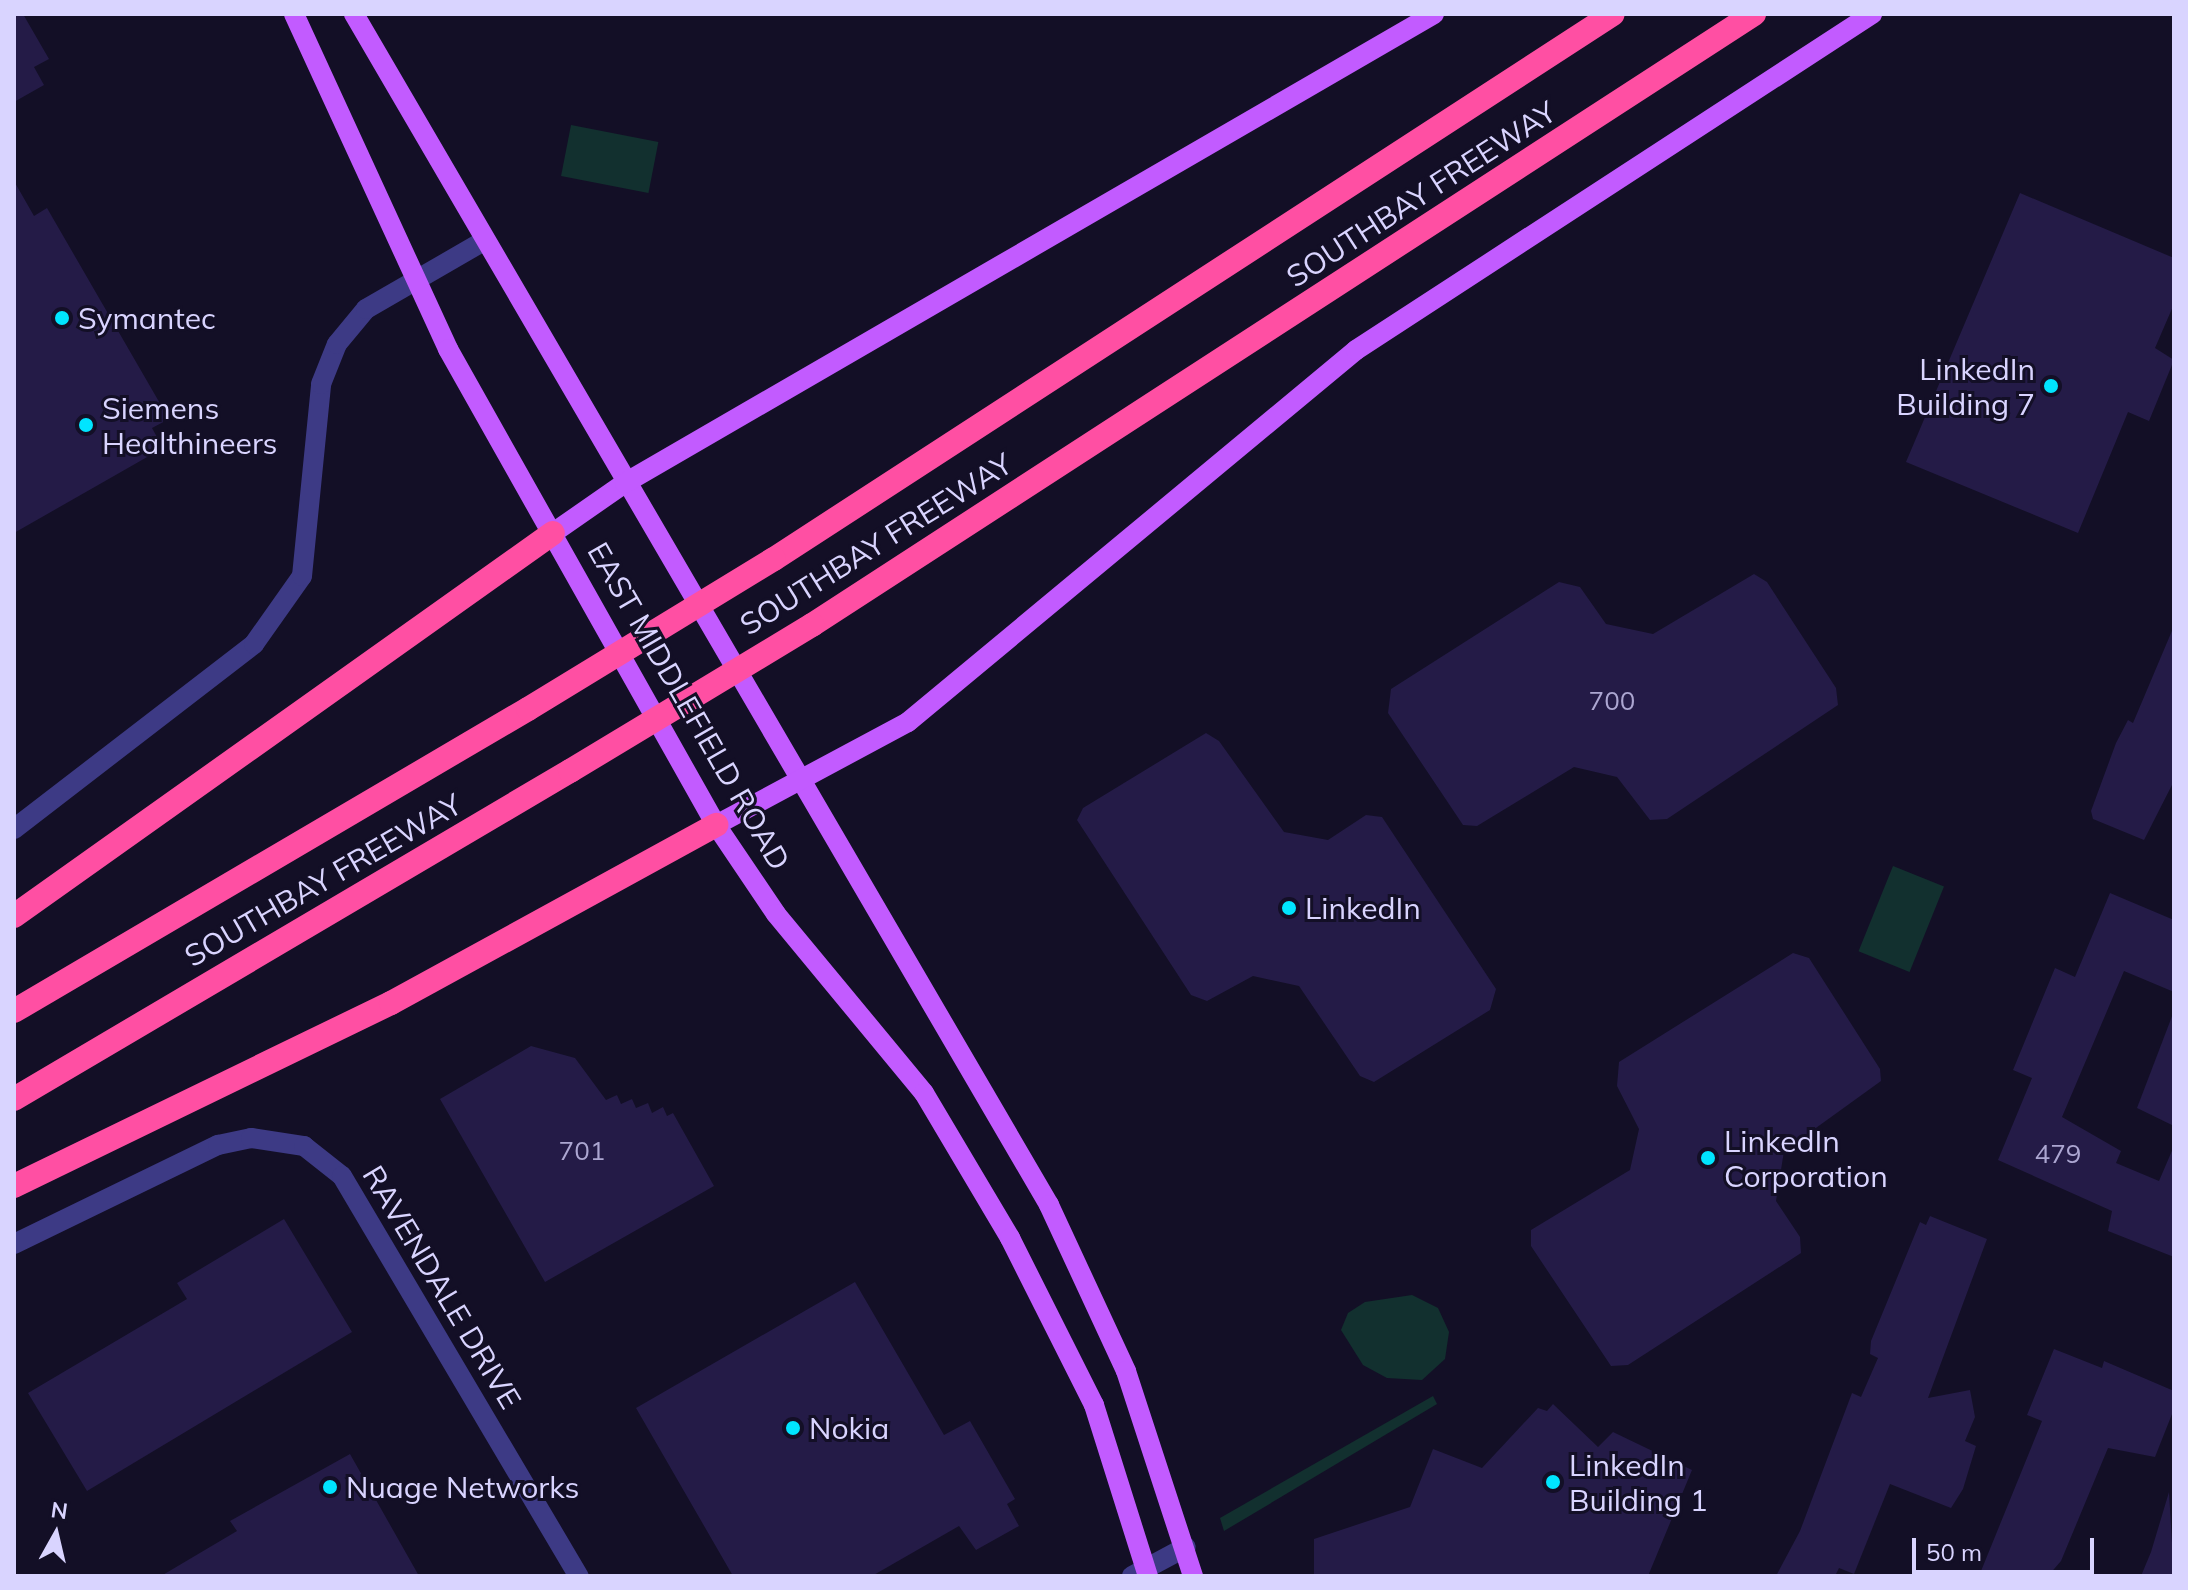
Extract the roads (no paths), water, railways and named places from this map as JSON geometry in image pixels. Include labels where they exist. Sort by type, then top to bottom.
[{"type":"highway","name":"SOUTHBAY FREEWAY","points":[[14,1011],[528,709],[774,559],[1613,14]]},
{"type":"highway","name":"SOUTHBAY FREEWAY","points":[[14,1099],[812,625],[1754,14]]},
{"type":"highway","points":[[14,916],[553,533]]},
{"type":"highway","points":[[14,1186],[391,1003],[716,825]]},
{"type":"main road","name":"EAST MIDDLEFIELD ROAD","points":[[294,14],[416,280],[716,825],[776,914],[911,1075],[958,1144],[1069,1347],[1142,1573]]},
{"type":"main road","name":"EAST MIDDLEFIELD ROAD","points":[[354,14],[1061,1227],[1126,1371],[1193,1576]]},
{"type":"main road","points":[[553,533],[625,483],[1434,14]]},
{"type":"main road","points":[[716,825],[908,722],[1356,350],[1872,14]]},
{"type":"street","points":[[14,829],[254,644],[302,576],[321,384],[337,344],[366,309],[484,241]]},
{"type":"street","name":"RAVENDALE DRIVE","points":[[14,1244],[218,1145],[251,1138],[304,1146],[342,1176],[579,1576]]},
{"type":"street","points":[[1142,1573],[1186,1547]]},
{"type":"place","name":"Symantec","points":[[62,318]]},
{"type":"place","name":"LinkedIn Building 7","points":[[2051,386]]},
{"type":"place","name":"Siemens Healthineers","points":[[86,425]]},
{"type":"place","name":"LinkedIn","points":[[1289,908]]},
{"type":"place","name":"LinkedIn Corporation","points":[[1708,1158]]},
{"type":"place","name":"Nokia","points":[[793,1428]]},
{"type":"place","name":"LinkedIn Building 1","points":[[1553,1482]]},
{"type":"place","name":"Nuage Networks","points":[[330,1487]]}]
